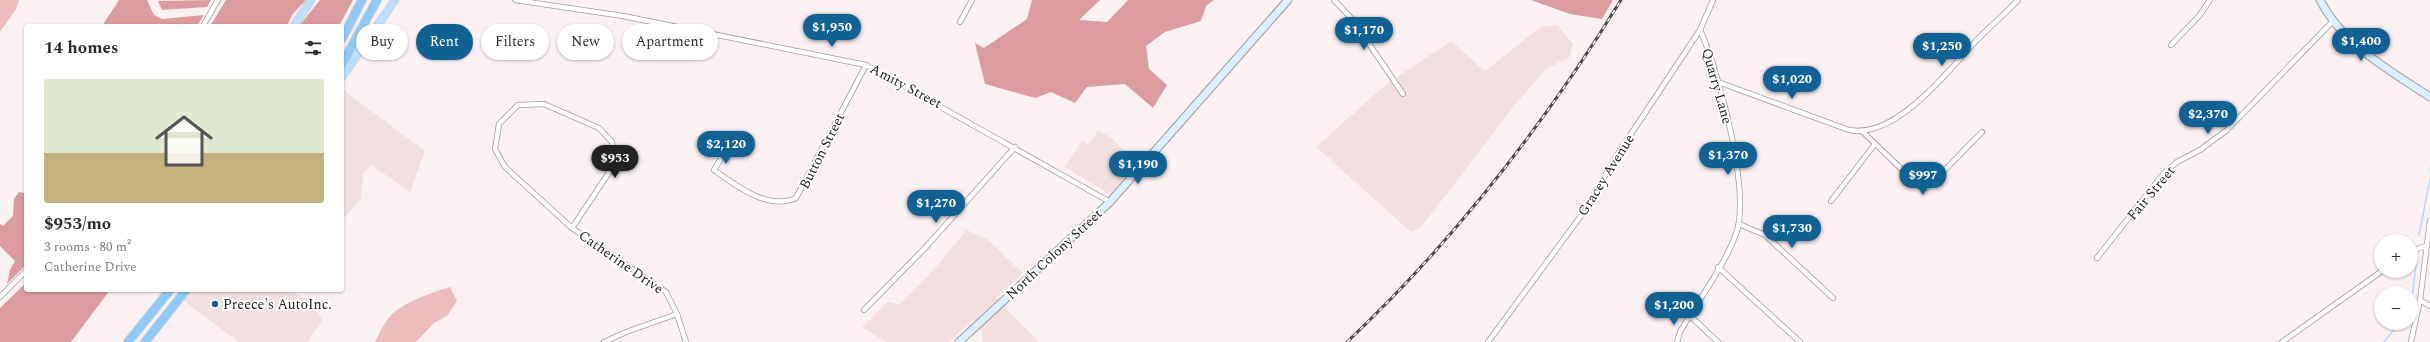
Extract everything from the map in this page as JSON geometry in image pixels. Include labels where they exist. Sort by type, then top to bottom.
[{"type":"highway","points":[[344,35],[362,0]]},
{"type":"highway","points":[[344,60],[377,0]]},
{"type":"highway","points":[[128,342],[168,292]]},
{"type":"highway","points":[[145,342],[184,292]]},
{"type":"main road","points":[[295,24],[311,0]]},
{"type":"main road","points":[[344,75],[395,0]]},
{"type":"main road","name":"North Colony Street","points":[[959,342],[1110,202],[1288,0]]},
{"type":"main road","points":[[2320,0],[2333,21],[2354,43],[2376,61],[2430,97]]},
{"type":"street","points":[[204,24],[218,0]]},
{"type":"street","name":"Amity Street","points":[[515,0],[623,16],[866,65],[1015,147],[1110,202]]},
{"type":"street","points":[[960,22],[972,0]]},
{"type":"street","points":[[1334,0],[1353,20],[1403,94]]},
{"type":"street","name":"Gracey Avenue","points":[[1488,342],[1583,213],[1617,155],[1700,30],[1713,0]]},
{"type":"street","points":[[1718,82],[1849,130],[1863,132],[1896,117],[1926,95],[2018,0]]},
{"type":"street","points":[[2171,45],[2199,16],[2210,0]]},
{"type":"street","name":"Fair Street","points":[[2097,258],[2164,173],[2177,162],[2200,150],[2227,130],[2333,21]]},
{"type":"street","name":"Quarry Lane","points":[[1677,342],[1680,332],[1689,315],[1733,242],[1739,224],[1735,151],[1718,82],[1700,30]]},
{"type":"street","name":"Button Street","points":[[725,152],[714,170],[743,189],[758,196],[788,200],[796,198],[866,65]]},
{"type":"street","name":"Catherine Drive","points":[[572,228],[608,174],[615,159],[612,142],[599,128],[544,104],[518,106],[499,124],[495,149],[505,167],[572,228],[666,292],[677,314],[686,342]]},
{"type":"street","points":[[1863,132],[1919,186],[1927,188],[1982,132]]},
{"type":"street","points":[[1831,201],[1875,144]]},
{"type":"street","points":[[864,310],[930,242],[1015,147]]},
{"type":"street","points":[[2411,342],[2420,300],[2430,221]]},
{"type":"street","points":[[1739,224],[1765,235],[1833,298]]},
{"type":"street","points":[[2418,249],[2426,246]]},
{"type":"street","points":[[1718,267],[1800,342]]},
{"type":"street","points":[[0,297],[24,273]]},
{"type":"street","points":[[2282,342],[2374,277]]},
{"type":"street","points":[[2420,300],[2430,306]]},
{"type":"street","points":[[604,342],[626,332],[677,314]]},
{"type":"street","points":[[1689,315],[1718,342]]},
{"type":"shaded area","points":[[0,0],[19,0],[16,9],[0,32]]},
{"type":"shaded area","points":[[119,0],[147,0],[154,15],[162,19],[204,15],[198,24],[103,24]]},
{"type":"shaded area","points":[[211,0],[207,7],[162,10],[158,1]]},
{"type":"shaded area","points":[[226,0],[306,0],[292,15],[288,24],[211,24]]},
{"type":"shaded area","points":[[320,0],[353,0],[340,24],[301,24]]},
{"type":"shaded area","points":[[1032,0],[1100,0],[1079,20],[1107,22],[1128,0],[1214,0],[1206,6],[1201,21],[1165,32],[1146,46],[1149,69],[1167,85],[1153,108],[1125,84],[1087,87],[1075,103],[1051,92],[1035,98],[985,84],[975,43],[984,48],[1027,19]]},
{"type":"shaded area","points":[[1531,0],[1613,0],[1602,19],[1570,14]]},
{"type":"shaded area","points":[[1557,25],[1573,44],[1569,58],[1546,69],[1514,106],[1422,226],[1411,232],[1316,147],[1384,86],[1451,41],[1485,71],[1541,27]]},
{"type":"shaded area","points":[[344,90],[425,151],[410,192],[371,165],[364,172],[360,200],[344,218]]},
{"type":"shaded area","points":[[1098,131],[1112,138],[1136,164],[1111,195],[1065,167],[1082,140],[1088,145]]},
{"type":"shaded area","points":[[19,192],[24,193],[24,267],[7,284],[10,270],[15,261],[0,246],[0,224],[3,226],[13,216],[14,199]]},
{"type":"shaded area","points":[[967,230],[987,239],[1023,273],[996,298],[1039,342],[983,342],[981,330],[973,320],[949,342],[886,342],[862,327],[888,301],[899,305],[929,275]]},
{"type":"shaded area","points":[[24,285],[24,292],[108,292],[71,342],[0,342],[0,308]]},
{"type":"shaded area","points":[[450,287],[457,301],[447,316],[434,323],[416,342],[375,342],[392,314],[416,299]]},
{"type":"shaded area","points":[[189,292],[294,292],[312,303],[323,320],[307,342],[239,342],[183,300]]},
{"type":"waterway","points":[[2419,235],[2430,178]]},
{"type":"waterway","points":[[2413,286],[2414,278]]},
{"type":"waterway","points":[[2384,342],[2394,330]]},
{"type":"railway","points":[[1347,342],[1424,264],[1495,180],[1529,137],[1561,92],[1621,0]]},
{"type":"place","name":"Preece's AutoInc.","points":[[215,304]]}]
